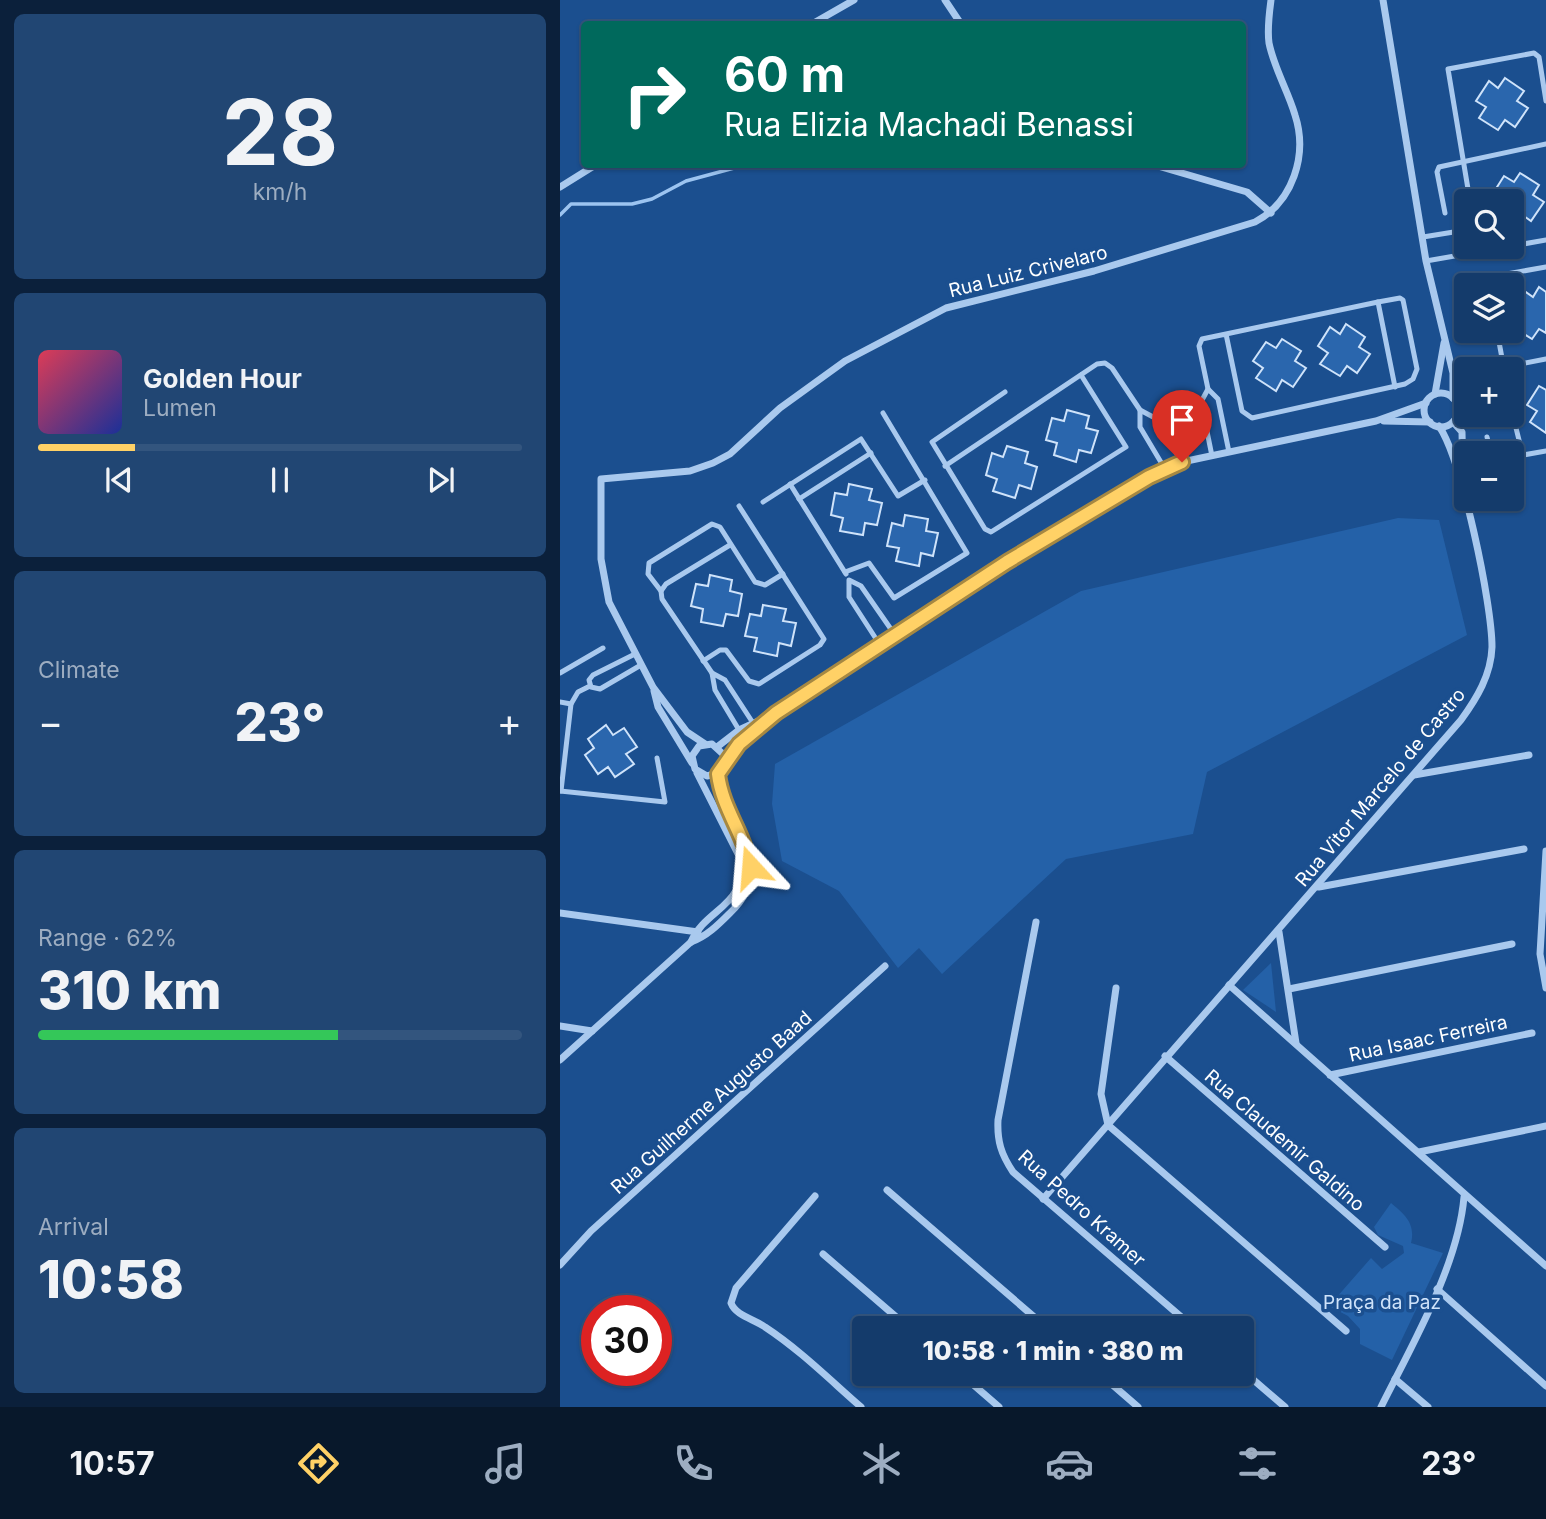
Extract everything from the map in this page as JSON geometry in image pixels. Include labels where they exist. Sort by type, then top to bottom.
[{"type":"street","points":[[817,21],[855,0]]},
{"type":"street","points":[[945,0],[959,21]]},
{"type":"street","points":[[1165,168],[1247,192],[1270,213],[1292,185],[1300,144],[1294,112],[1269,43],[1271,0]]},
{"type":"street","points":[[1383,0],[1426,261],[1453,373],[1454,398],[1435,394]]},
{"type":"street","points":[[560,187],[591,168]]},
{"type":"street","name":"Rua Luiz Crivelaro","points":[[635,654],[617,621],[604,583],[600,538],[601,480],[690,471],[713,463],[730,454],[779,408],[845,361],[946,308],[1094,271],[1255,222],[1270,213]]},
{"type":"street","points":[[560,1060],[691,942],[704,937],[748,894],[751,867],[744,842],[721,797],[718,774],[724,761],[776,713],[1007,562],[1166,469],[1182,462],[1376,421],[1426,403],[1435,394],[1444,339]]},
{"type":"street","points":[[1426,403],[1425,413],[1430,422]]},
{"type":"street","points":[[1376,421],[1430,422],[1439,426],[1450,444],[1454,457]]},
{"type":"street","points":[[1439,426],[1454,421]]},
{"type":"street","name":"Rua Vitor Marcelo de Castro","points":[[1043,1199],[1166,1056],[1318,887],[1461,720],[1483,687],[1492,647],[1468,511]]},
{"type":"street","points":[[635,654],[653,687],[687,732],[705,744],[718,747]]},
{"type":"street","points":[[653,687],[659,708],[697,772],[739,856],[741,867],[738,888],[731,899],[696,931],[691,942]]},
{"type":"street","points":[[718,747],[739,730],[776,713]]},
{"type":"street","points":[[692,763],[695,751],[705,744]]},
{"type":"street","points":[[718,747],[724,761]]},
{"type":"street","points":[[1413,775],[1529,755]]},
{"type":"street","points":[[697,772],[707,776],[718,774]]},
{"type":"street","points":[[1318,887],[1524,849]]},
{"type":"street","points":[[1546,851],[1540,954],[1546,988]]},
{"type":"street","points":[[560,913],[696,931],[704,937]]},
{"type":"street","name":"Rua Pedro Kramer","points":[[1036,922],[997,1137],[1001,1152],[1013,1172],[1180,1316]]},
{"type":"street","points":[[1279,932],[1296,1044]]},
{"type":"street","points":[[1289,989],[1512,944]]},
{"type":"street","name":"Rua Guilherme Augusto Baad","points":[[560,1265],[592,1231],[885,966]]},
{"type":"street","points":[[1229,985],[1419,1152],[1464,1197],[1546,1266]]},
{"type":"street","points":[[1116,988],[1101,1094],[1108,1125],[1346,1331]]},
{"type":"street","points":[[560,1026],[592,1031]]},
{"type":"street","name":"Rua Isaac Ferreira","points":[[1330,1075],[1532,1032]]},
{"type":"street","name":"Rua Claudemir Galdino","points":[[1166,1056],[1385,1247]]},
{"type":"street","points":[[1419,1152],[1546,1126]]},
{"type":"street","points":[[887,1190],[1033,1316]]},
{"type":"street","points":[[815,1196],[732,1294],[730,1303],[735,1310],[764,1326],[861,1407]]},
{"type":"street","points":[[1381,1407],[1437,1289],[1459,1233],[1464,1197]]},
{"type":"street","points":[[823,1254],[895,1316]]},
{"type":"street","points":[[1437,1289],[1546,1385]]},
{"type":"street","points":[[1395,1379],[1428,1407]]},
{"type":"street","points":[[1254,1380],[1285,1407]]},
{"type":"street","points":[[975,1386],[999,1407]]},
{"type":"street","points":[[1114,1386],[1138,1407]]},
{"type":"lane","points":[[1468,189],[1448,69],[1534,53],[1539,58],[1546,101]]},
{"type":"lane","points":[[1445,213],[1438,168],[1463,160],[1546,144]]},
{"type":"lane","points":[[1423,237],[1454,232]]},
{"type":"lane","points":[[1524,244],[1546,240]]},
{"type":"lane","points":[[1426,261],[1454,255]]},
{"type":"lane","points":[[1511,273],[1546,267]]},
{"type":"lane","points":[[1212,456],[1201,399],[1208,389],[1199,342],[1226,334],[1399,298],[1403,300],[1417,369],[1410,382],[1395,387],[1252,418],[1242,411],[1226,334]]},
{"type":"lane","points":[[1378,302],[1395,387]]},
{"type":"lane","points":[[1524,364],[1546,359]]},
{"type":"lane","points":[[944,466],[1097,364],[1109,365],[1140,410],[1153,416],[1182,462]]},
{"type":"lane","points":[[1004,392],[932,441],[944,466],[985,529],[994,532],[1125,448],[1126,443],[1082,375]]},
{"type":"lane","points":[[1208,389],[1216,394],[1229,452]]},
{"type":"lane","points":[[1140,410],[1140,427],[1166,469]]},
{"type":"lane","points":[[845,572],[869,563],[894,598],[965,554],[966,547],[883,413]]},
{"type":"lane","points":[[1205,422],[1222,419]]},
{"type":"lane","points":[[1149,440],[1164,431]]},
{"type":"lane","points":[[1488,437],[1489,441]]},
{"type":"lane","points":[[763,502],[860,439],[898,496],[925,480]]},
{"type":"lane","points":[[1524,456],[1546,452]]},
{"type":"lane","points":[[799,499],[871,453]]},
{"type":"lane","points":[[790,484],[845,572],[849,580],[848,593],[880,645]]},
{"type":"lane","points":[[703,661],[720,650],[726,650],[749,681],[759,684],[821,644],[822,635],[739,506]]},
{"type":"lane","points":[[753,723],[725,680],[712,673],[703,661],[647,571],[652,561],[712,524],[720,527],[755,582],[765,585],[783,574]]},
{"type":"lane","points":[[661,591],[666,584],[730,545]]},
{"type":"lane","points":[[849,580],[861,586],[895,635]]},
{"type":"lane","points":[[858,611],[871,603]]},
{"type":"lane","points":[[560,673],[603,648]]},
{"type":"lane","points":[[590,686],[590,677],[635,654]]},
{"type":"lane","points":[[590,686],[597,690],[641,665]]},
{"type":"lane","points":[[610,666],[618,679]]},
{"type":"lane","points":[[712,673],[713,686],[739,730]]},
{"type":"lane","points":[[590,686],[575,696],[571,704],[561,791],[666,802],[657,758]]},
{"type":"lane","points":[[723,704],[735,696]]},
{"type":"lane","points":[[560,702],[571,704]]},
{"type":"green space","points":[[1398,518],[1439,520],[1467,635],[1207,772],[1193,834],[1066,859],[942,974],[919,948],[898,968],[839,891],[782,861],[772,804],[775,764],[1081,591]]},
{"type":"green space","points":[[1271,963],[1276,1012],[1243,990]]},
{"type":"green space","name":"Praça da Paz","points":[[1391,1203],[1410,1224],[1411,1243],[1443,1253],[1392,1360],[1360,1344],[1360,1329],[1348,1316],[1329,1306],[1371,1258],[1382,1269],[1404,1253],[1403,1246],[1378,1235],[1374,1227]]},
{"type":"building","points":[[1505,78],[1524,91],[1517,101],[1528,108],[1515,127],[1505,120],[1498,130],[1479,118],[1486,107],[1476,101],[1489,81],[1498,88]]},
{"type":"building","points":[[1520,173],[1539,185],[1533,195],[1544,202],[1531,221],[1524,216],[1524,189],[1496,189],[1504,176],[1514,182]]},
{"type":"building","points":[[1539,287],[1546,292],[1546,333],[1539,329],[1532,339],[1524,334],[1524,291],[1533,297]]},
{"type":"building","points":[[1346,324],[1365,337],[1359,347],[1370,354],[1357,373],[1347,366],[1340,376],[1320,364],[1328,353],[1318,346],[1330,327],[1340,334]]},
{"type":"building","points":[[1282,339],[1301,351],[1295,361],[1306,368],[1293,387],[1282,380],[1276,391],[1256,378],[1263,368],[1253,361],[1266,342],[1276,348]]},
{"type":"building","points":[[1539,386],[1546,390],[1546,433],[1530,422],[1537,411],[1527,405]]},
{"type":"building","points":[[1067,410],[1089,416],[1086,428],[1098,431],[1091,453],[1079,450],[1076,462],[1054,455],[1057,443],[1046,440],[1052,418],[1064,421]]},
{"type":"building","points":[[1007,446],[1028,452],[1025,463],[1037,467],[1031,489],[1019,485],[1015,498],[993,491],[997,479],[986,475],[992,453],[1003,457]]},
{"type":"building","points":[[849,484],[872,489],[869,500],[882,503],[877,525],[865,523],[863,535],[840,531],[843,518],[831,515],[835,493],[847,495]]},
{"type":"building","points":[[905,515],[928,519],[926,531],[938,533],[933,556],[921,553],[919,566],[896,561],[899,548],[887,546],[892,523],[903,526]]},
{"type":"building","points":[[710,575],[732,580],[730,591],[742,594],[738,616],[726,614],[723,626],[701,622],[703,609],[691,606],[696,584],[708,586]]},
{"type":"building","points":[[763,605],[786,609],[783,621],[796,623],[791,646],[779,643],[777,656],[754,651],[757,638],[745,636],[750,614],[761,616]]},
{"type":"building","points":[[606,725],[613,735],[624,728],[637,747],[626,754],[634,764],[615,777],[608,767],[598,774],[585,755],[594,748],[588,739]]},
{"type":"waterway","points":[[560,215],[571,204],[632,204],[652,199],[686,181],[734,168]]},
{"type":"route","points":[[751,867],[744,842],[721,797],[718,774],[724,761],[739,744],[776,713],[1007,562],[1149,477],[1182,462]]}]
